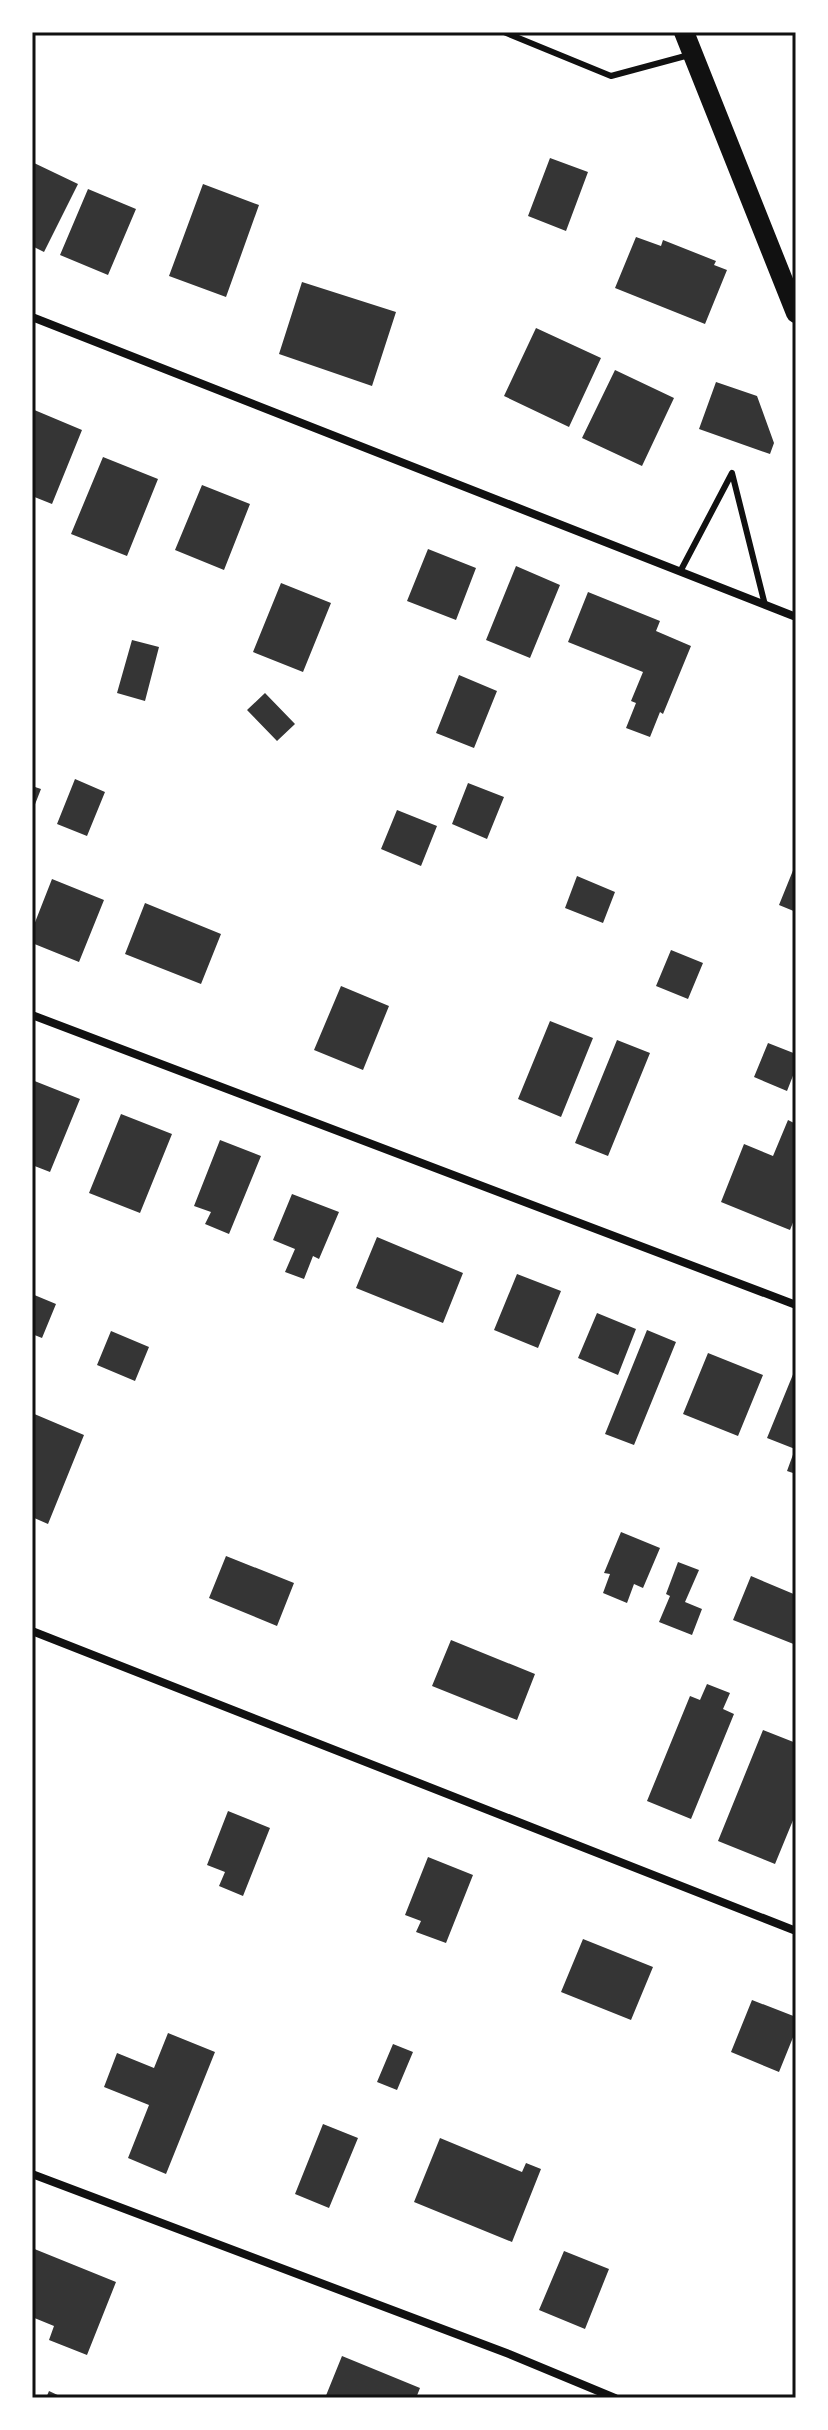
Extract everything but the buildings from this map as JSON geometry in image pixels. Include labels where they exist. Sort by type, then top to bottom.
[{"type":"main road","points":[[684,32],[796,313]]},
{"type":"street","points":[[32,317],[796,617]]},
{"type":"street","points":[[32,1015],[796,1305]]},
{"type":"street","points":[[32,1631],[796,1931]]},
{"type":"street","points":[[32,2174],[509,2354],[615,2398]]},
{"type":"lane","points":[[504,32],[611,76],[693,54]]},
{"type":"lane","points":[[681,570],[732,473],[765,605]]}]
